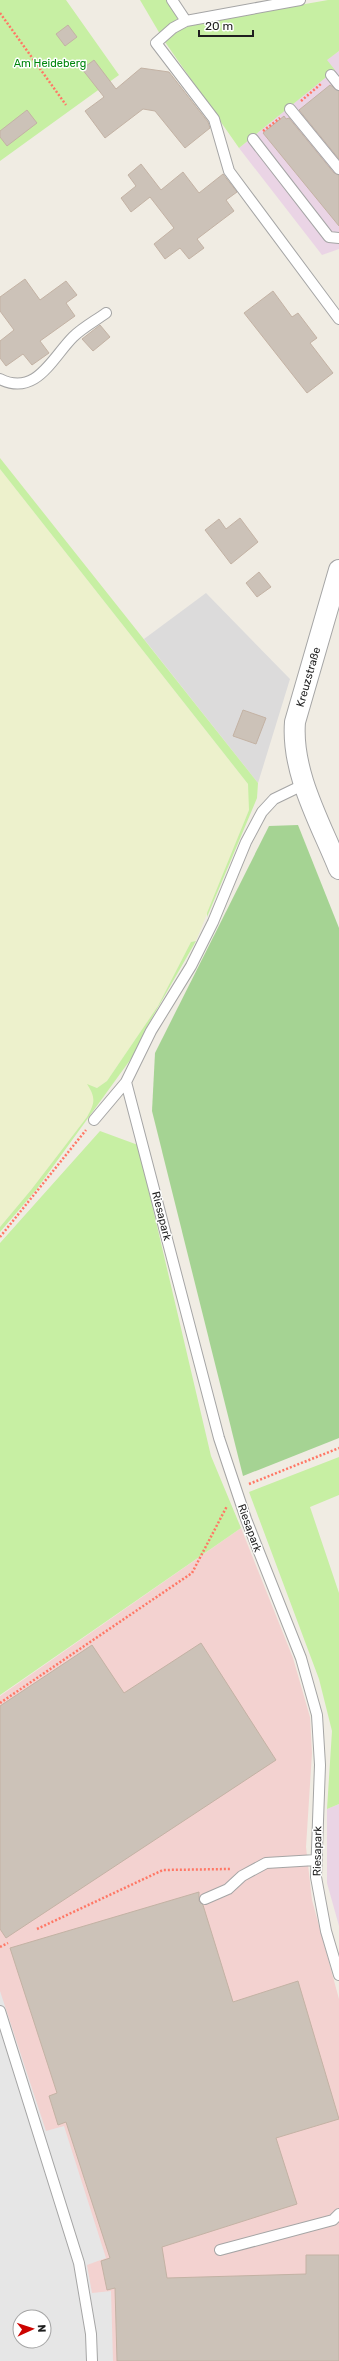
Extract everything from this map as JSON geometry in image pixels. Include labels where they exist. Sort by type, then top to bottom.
[{"type":"street","name":"Kreuzstraße","points":[[339,570],[295,722],[294,740],[305,784],[339,869]]},
{"type":"lane","points":[[172,0],[186,21]]},
{"type":"lane","points":[[300,0],[186,21],[173,28],[156,43],[214,119],[230,171],[339,319]]},
{"type":"lane","points":[[332,76],[339,85]]},
{"type":"lane","points":[[290,110],[339,169]]},
{"type":"lane","points":[[253,139],[329,237],[339,238]]},
{"type":"lane","points":[[0,379],[10,384],[27,383],[53,363],[73,337],[106,313]]},
{"type":"lane","points":[[94,1120],[126,1082],[151,1031],[191,966],[213,922],[246,842],[262,812],[274,799],[305,784]]},
{"type":"lane","name":"Riesapark","points":[[126,1082],[150,1166],[204,1384],[224,1458],[301,1658],[317,1715],[320,1765],[316,1860],[318,1896],[339,1975]]},
{"type":"lane","points":[[205,1899],[228,1889],[242,1876],[266,1863],[316,1860]]},
{"type":"lane","points":[[0,2011],[79,2263],[91,2334],[92,2361]]},
{"type":"lane","points":[[220,2250],[333,2220],[339,2214]]},
{"type":"path","points":[[0,13],[66,105]]},
{"type":"path","points":[[0,1238],[94,1120]]},
{"type":"path","points":[[0,1703],[192,1573],[236,1489],[339,1448]]},
{"type":"path","points":[[38,1929],[163,1870],[232,1869],[242,1876]]},
{"type":"path","points":[[0,1947],[8,1943]]},
{"type":"shaded area","points":[[339,51],[339,249],[322,255],[239,148],[334,70],[326,60]]},
{"type":"shaded area","points":[[206,593],[290,679],[258,783],[144,639]]},
{"type":"shaded area","points":[[241,1528],[293,1658],[310,1717],[312,1753],[306,1847],[312,1900],[339,1999],[339,2361],[0,2361],[0,1696]]},
{"type":"shaded area","points":[[339,1804],[339,1926],[327,1883],[327,1809]]},
{"type":"shaded area","points":[[0,1991],[46,2131],[64,2126],[106,2258],[87,2265],[92,2293],[111,2291],[113,2361],[0,2361]]},
{"type":"green space","name":"Am Heideberg","points":[[0,0],[66,0],[119,75],[0,161]]},
{"type":"green space","points":[[140,0],[167,0],[178,18],[160,34]]},
{"type":"green space","points":[[328,0],[339,0],[339,51],[327,60],[335,70],[239,148],[165,42],[180,30],[197,23]]},
{"type":"green space","points":[[0,458],[258,783],[257,798],[207,917],[207,913],[249,810],[248,784],[0,469]]},
{"type":"green space","points":[[0,469],[248,784],[250,794],[249,810],[196,941],[191,942],[158,1006],[107,1081],[97,1088],[88,1085],[94,1096],[94,1105],[87,1117],[31,1190],[0,1227]]},
{"type":"green space","points":[[298,825],[339,928],[339,1438],[243,1476],[152,1111],[155,1053],[269,826]]},
{"type":"green space","points":[[196,941],[145,1030],[133,1056],[36,1190],[0,1232],[0,1227],[31,1190],[87,1117],[92,1108],[93,1097],[87,1084],[97,1088],[107,1081],[158,1006],[191,942]]},
{"type":"green space","points":[[100,1131],[138,1145],[211,1456],[241,1528],[0,1695],[0,1243]]},
{"type":"green space","points":[[339,1457],[339,1495],[310,1507],[339,1593],[339,1804],[327,1809],[332,1731],[319,1679],[249,1492]]},
{"type":"building","points":[[68,25],[77,37],[65,46],[56,34]]},
{"type":"building","points":[[94,60],[116,89],[141,68],[169,72],[208,122],[210,128],[185,148],[155,111],[143,109],[105,138],[85,111],[104,97],[82,69]]},
{"type":"building","points":[[330,85],[339,91],[339,159],[299,110]]},
{"type":"building","points":[[27,110],[37,123],[7,146],[0,137],[0,131]]},
{"type":"building","points":[[284,116],[286,119],[289,118],[334,173],[339,175],[339,226],[263,133]]},
{"type":"building","points":[[141,164],[161,190],[183,172],[199,193],[223,174],[237,192],[226,200],[234,211],[197,239],[204,248],[189,259],[180,248],[165,259],[154,244],[174,228],[150,197],[131,212],[121,198],[136,186],[128,175]]},
{"type":"building","points":[[25,279],[40,300],[66,281],[77,295],[66,303],[75,316],[40,341],[49,353],[32,365],[23,354],[6,366],[0,358],[0,341],[14,330],[0,311],[0,297]]},
{"type":"building","points":[[273,291],[292,317],[298,313],[317,338],[310,343],[333,373],[307,393],[244,313]]},
{"type":"building","points":[[100,325],[110,337],[93,351],[82,339]]},
{"type":"building","points":[[240,518],[258,542],[231,564],[205,530],[219,519],[226,529]]},
{"type":"building","points":[[259,572],[271,587],[257,597],[246,583]]},
{"type":"building","points":[[243,710],[266,718],[256,744],[233,736]]},
{"type":"building","points":[[201,1643],[276,1760],[6,1938],[0,1929],[0,1706],[92,1645],[124,1693]]},
{"type":"building","points":[[199,1892],[199,1901],[203,1905],[233,2002],[298,1981],[339,2119],[276,2138],[297,2204],[162,2247],[167,2278],[306,2274],[306,2255],[339,2255],[339,2361],[117,2361],[115,2288],[107,2290],[101,2261],[110,2258],[66,2122],[58,2125],[49,2096],[57,2093],[10,1948]]}]
